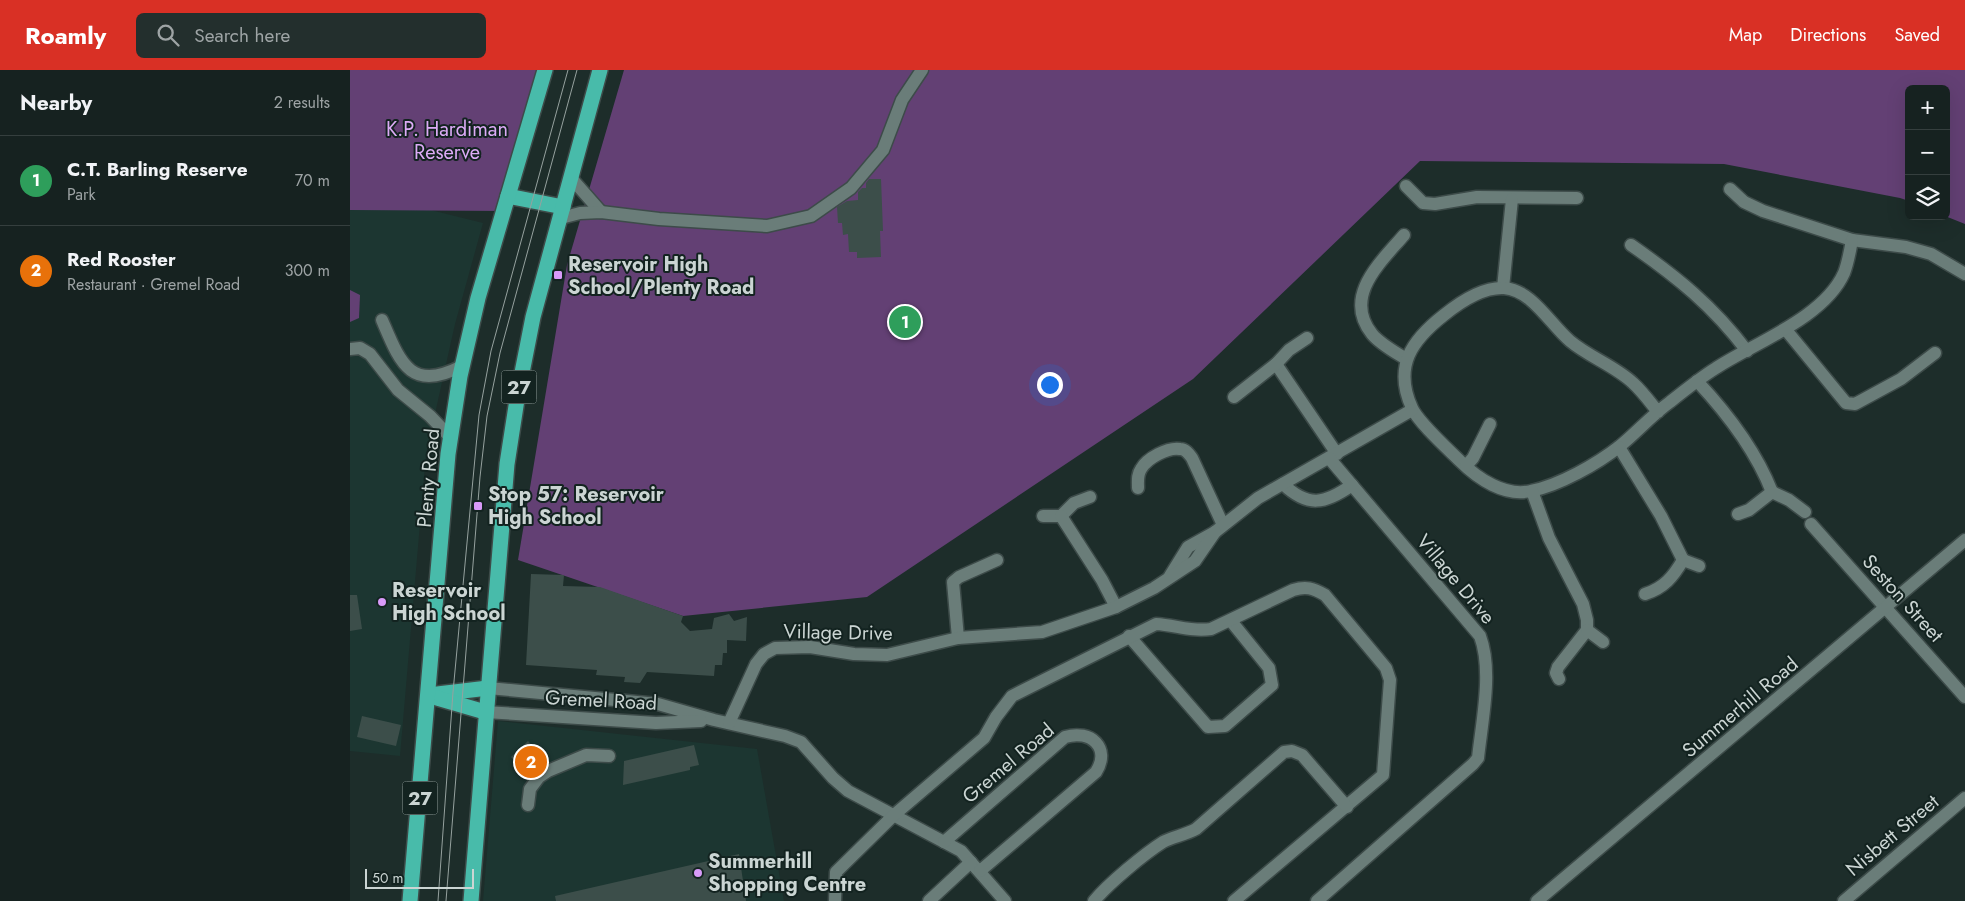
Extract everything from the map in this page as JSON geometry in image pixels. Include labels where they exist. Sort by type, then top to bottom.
[{"type":"highway","name":"Plenty Road","points":[[410,901],[451,438],[462,366],[478,298],[545,70]]},
{"type":"highway","name":"27","points":[[471,901],[507,464],[518,393],[533,317],[572,179],[600,70]]},
{"type":"highway","points":[[508,196],[562,213]]},
{"type":"highway","points":[[429,696],[488,688]]},
{"type":"highway","points":[[429,696],[486,712]]},
{"type":"street","points":[[562,213],[602,212],[767,226],[811,216],[851,188],[882,150],[902,100],[922,70]]},
{"type":"street","points":[[572,179],[602,212]]},
{"type":"street","points":[[1406,186],[1424,203],[1435,204],[1477,197],[1512,199],[1577,198]]},
{"type":"street","points":[[1730,189],[1744,202],[1763,211],[1852,240],[1906,247],[1937,257],[1965,274]]},
{"type":"street","points":[[1503,288],[1512,199]]},
{"type":"street","points":[[1404,235],[1373,271],[1362,290],[1362,302],[1365,322],[1372,335],[1406,359]]},
{"type":"street","points":[[1658,412],[1632,382],[1591,357],[1570,341],[1525,296],[1503,288],[1473,296],[1458,303],[1425,331],[1414,344],[1406,359],[1405,386],[1412,410],[1477,476],[1496,486],[1518,493],[1532,491],[1568,478],[1619,447],[1658,412],[1697,381],[1716,368],[1786,330],[1826,296],[1843,274],[1852,240]]},
{"type":"street","points":[[1632,245],[1673,275],[1708,305],[1747,351]]},
{"type":"street","points":[[382,320],[398,357],[414,372],[422,376],[439,376],[462,366]]},
{"type":"street","points":[[1786,330],[1846,403],[1854,404],[1900,379],[1935,353]]},
{"type":"street","points":[[1234,397],[1276,364],[1289,350],[1307,338]]},
{"type":"street","points":[[350,349],[360,348],[370,354],[402,394],[424,410],[451,438]]},
{"type":"street","name":"Village Drive","points":[[1276,364],[1352,485],[1480,636],[1486,650],[1487,667],[1478,758],[1467,770],[1317,901]]},
{"type":"street","points":[[1697,381],[1718,403],[1741,436],[1759,464],[1772,492],[1789,500],[1805,512]]},
{"type":"street","name":"Village Drive","points":[[729,723],[756,664],[764,654],[775,648],[810,647],[854,654],[888,655],[958,638],[1042,632],[1116,607],[1154,588],[1168,578],[1188,547],[1219,528],[1258,498],[1412,410]]},
{"type":"street","points":[[1466,466],[1473,458],[1490,424]]},
{"type":"street","points":[[1619,447],[1662,516],[1683,560],[1699,566]]},
{"type":"street","points":[[1138,488],[1138,477],[1142,467],[1151,459],[1166,451],[1179,448],[1186,451],[1192,458],[1219,528]]},
{"type":"street","points":[[1283,484],[1292,492],[1313,501],[1327,500],[1352,485]]},
{"type":"street","points":[[1532,491],[1549,538],[1583,604],[1588,620],[1586,630],[1558,667],[1556,673],[1559,679]]},
{"type":"street","points":[[1738,514],[1749,510],[1772,492]]},
{"type":"street","points":[[1043,516],[1061,516],[1074,503],[1090,497]]},
{"type":"street","points":[[1061,516],[1102,580],[1116,607]]},
{"type":"street","name":"Seston Street","points":[[1812,524],[1965,697]]},
{"type":"street","name":"Summerhill Road","points":[[1537,901],[1965,540]]},
{"type":"street","points":[[958,638],[953,582],[959,577],[997,560]]},
{"type":"street","points":[[1645,594],[1670,580],[1683,560]]},
{"type":"street","name":"Gremel Road","points":[[835,901],[836,872],[864,847],[894,815],[984,738],[1012,696],[1156,624],[1173,624],[1197,631],[1211,629],[1293,590],[1303,587],[1313,588],[1324,595],[1386,668],[1390,680],[1383,775],[1234,901]]},
{"type":"street","points":[[1129,636],[1208,727],[1216,728],[1225,726],[1272,685],[1269,668],[1231,621]]},
{"type":"street","points":[[1586,630],[1603,642]]},
{"type":"street","name":"Gremel Road","points":[[488,688],[658,704],[714,720],[785,736],[801,742],[833,778],[848,790],[961,851],[1005,901]]},
{"type":"street","name":"Gremel Road","points":[[486,712],[656,723],[714,720]]},
{"type":"street","name":"Gremel Road","points":[[929,901],[1096,772],[1100,765],[1099,747],[1094,740],[1084,734],[1065,737],[944,842]]},
{"type":"street","points":[[1094,901],[1152,850],[1165,841],[1182,837],[1196,829],[1284,752],[1302,755],[1347,807]]},
{"type":"street","points":[[528,805],[530,790],[539,777],[548,771],[586,755],[609,756]]},
{"type":"street","name":"Nisbett Street","points":[[1844,901],[1965,798]]},
{"type":"shaded area","name":"Reservoir High School","points":[[350,190],[483,223],[455,324],[426,454],[400,756],[350,751]]},
{"type":"shaded area","points":[[498,721],[757,749],[784,901],[483,901]]},
{"type":"green space","name":"K.P. Hardiman Reserve","points":[[350,70],[544,70],[504,211],[350,210]]},
{"type":"green space","points":[[624,70],[1965,70],[1965,224],[1950,218],[1950,85],[1905,85],[1905,200],[1724,164],[1420,161],[1193,379],[867,597],[683,616],[518,560],[567,265]]},
{"type":"green space","points":[[350,290],[360,295],[359,318],[350,322]]},
{"type":"building","points":[[869,179],[881,179],[883,231],[880,231],[881,257],[857,258],[857,252],[849,252],[848,234],[843,235],[842,223],[838,223],[837,207],[847,201],[858,200],[858,192],[862,188],[866,188],[866,183]]},
{"type":"building","points":[[531,574],[564,575],[563,586],[600,587],[683,616],[681,622],[690,631],[712,629],[714,618],[729,614],[734,621],[747,617],[746,641],[727,640],[727,653],[723,653],[722,665],[715,665],[714,676],[647,672],[640,683],[624,682],[625,677],[596,675],[597,670],[526,665]]},
{"type":"building","points":[[350,595],[357,595],[362,629],[350,631]]},
{"type":"building","points":[[362,716],[401,725],[396,746],[357,737]]},
{"type":"building","points":[[528,741],[547,762],[529,776],[511,757]]},
{"type":"building","points":[[694,745],[699,765],[690,767],[690,770],[623,785],[624,761]]},
{"type":"building","name":"Summerhill Shopping Centre","points":[[739,854],[746,901],[556,901],[555,896]]},
{"type":"tram line","points":[[438,901],[453,692],[479,415],[491,351],[568,70]]},
{"type":"tram line","points":[[446,901],[480,477],[487,416],[500,353],[577,70]]},
{"type":"place","name":"Reservoir High School/Plenty Road","points":[[558,275]]},
{"type":"place","name":"C.T. Barling Reserve","points":[[905,322]]},
{"type":"place","name":"Stop 57: Reservoir High School","points":[[478,506]]},
{"type":"place","name":"Reservoir High School","points":[[382,602]]},
{"type":"place","name":"Red Rooster","points":[[531,762]]},
{"type":"place","name":"Summerhill Shopping Centre","points":[[698,873]]}]
